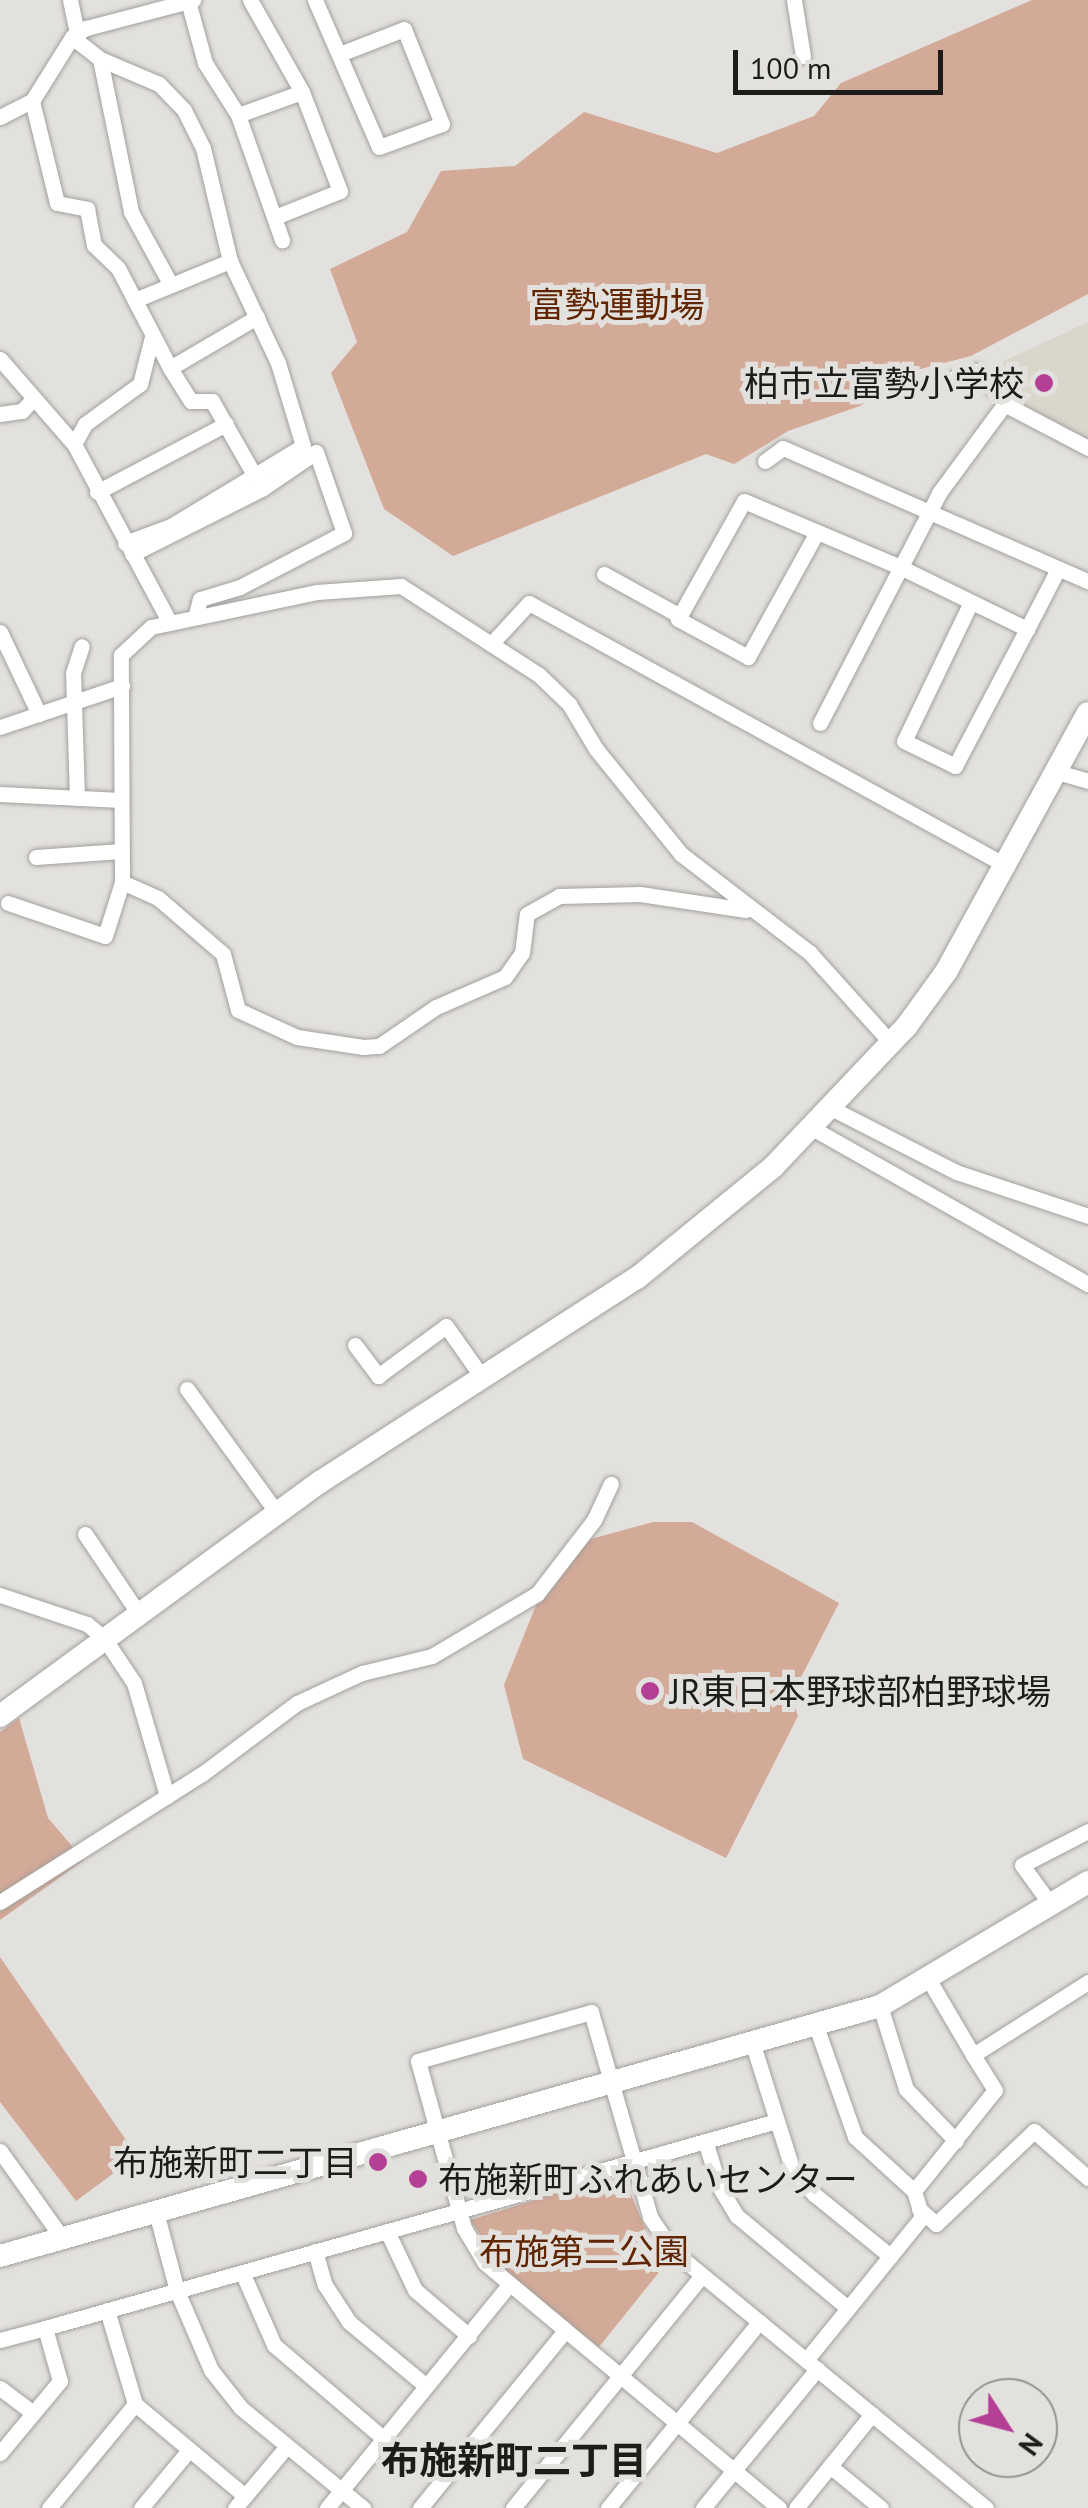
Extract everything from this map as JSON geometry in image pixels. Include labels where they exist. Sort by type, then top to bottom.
[{"type":"street","points":[[70,0],[74,35],[100,58],[159,84],[184,110],[203,148],[230,261],[257,316],[303,446],[256,478],[128,548]]},
{"type":"street","points":[[0,117],[32,101],[74,35],[114,16],[190,0],[205,63],[238,116],[282,240]]},
{"type":"street","points":[[250,0],[302,92],[340,191],[275,218]]},
{"type":"street","points":[[315,0],[379,147],[442,124],[404,28],[340,54]]},
{"type":"street","points":[[794,0],[803,56]]},
{"type":"street","points":[[100,58],[132,212],[171,285]]},
{"type":"street","points":[[238,116],[302,92]]},
{"type":"street","points":[[32,101],[56,203],[87,209],[94,245],[118,268],[170,368],[192,401],[212,401],[256,478]]},
{"type":"street","points":[[135,300],[230,261]]},
{"type":"street","points":[[170,368],[257,316]]},
{"type":"street","points":[[74,444],[85,424],[140,384],[152,337]]},
{"type":"street","points":[[0,359],[31,401],[74,444],[170,622]]},
{"type":"street","points":[[952,378],[977,371],[1006,402],[1088,448]]},
{"type":"street","points":[[0,414],[22,411],[31,401]]},
{"type":"street","points":[[820,723],[926,515],[1006,402]]},
{"type":"street","points":[[97,492],[226,424]]},
{"type":"street","points":[[764,462],[783,448],[926,515],[1088,581]]},
{"type":"street","points":[[128,548],[263,488],[316,452],[344,533],[240,588],[200,599],[196,614]]},
{"type":"street","points":[[680,616],[744,502],[898,566],[1027,630]]},
{"type":"street","points":[[604,574],[748,657],[816,532]]},
{"type":"street","points":[[971,602],[904,741],[955,766],[1058,569]]},
{"type":"street","points":[[8,903],[105,936],[122,882],[120,655],[151,627],[196,614],[317,592],[400,586],[491,644],[569,704],[596,749],[681,854],[810,953],[891,1044]]},
{"type":"street","points":[[491,644],[528,603],[1007,866]]},
{"type":"street","points":[[0,632],[39,714]]},
{"type":"street","points":[[77,798],[73,673],[82,646]]},
{"type":"street","points":[[0,727],[122,686]]},
{"type":"street","points":[[0,1716],[277,1513],[636,1278],[812,1128],[891,1044],[946,972],[1088,714]]},
{"type":"street","points":[[1057,772],[1088,781]]},
{"type":"street","points":[[0,794],[121,800]]},
{"type":"street","points":[[36,857],[120,851]]},
{"type":"street","points":[[122,882],[158,898],[223,954],[238,1010],[297,1038],[363,1047],[379,1046],[436,1007],[505,977],[522,953],[528,914],[559,896],[640,894],[751,910]]},
{"type":"street","points":[[831,1108],[956,1172],[1088,1216]]},
{"type":"street","points":[[812,1128],[1088,1284]]},
{"type":"street","points":[[354,1345],[378,1376],[446,1326],[482,1377]]},
{"type":"street","points":[[187,1389],[277,1513]]},
{"type":"street","points":[[0,1902],[167,1796],[312,1695],[362,1673],[432,1656],[537,1594],[594,1520],[610,1484]]},
{"type":"street","points":[[86,1534],[140,1616]]},
{"type":"street","points":[[0,1595],[86,1624],[106,1641],[134,1682],[167,1796]]},
{"type":"street","points":[[1051,1905],[1022,1865],[1088,1831]]},
{"type":"street","points":[[0,2256],[880,2006],[1088,1882]]},
{"type":"street","points":[[914,2190],[996,2090],[929,1980]]},
{"type":"street","points":[[973,2055],[1088,1982]]},
{"type":"street","points":[[880,2006],[906,2089],[956,2141]]},
{"type":"street","points":[[779,2508],[508,2286],[477,2253],[458,2211],[418,2061],[591,2012],[634,2162],[660,2234],[701,2276],[986,2508]]},
{"type":"street","points":[[703,2508],[812,2364],[848,2308],[922,2217],[914,2190],[854,2137],[816,2026]]},
{"type":"street","points":[[752,2045],[773,2122],[804,2184],[890,2256]]},
{"type":"street","points":[[0,2340],[773,2122]]},
{"type":"street","points":[[919,2209],[936,2224],[1034,2130],[1088,2178]]},
{"type":"street","points":[[705,2142],[720,2188],[738,2216],[848,2308]]},
{"type":"street","points":[[3,2160],[62,2238]]},
{"type":"street","points":[[156,2212],[178,2291],[211,2370],[287,2446],[363,2508]]},
{"type":"street","points":[[387,2231],[415,2290],[469,2336]]},
{"type":"street","points":[[315,2251],[325,2285],[349,2322],[426,2386]]},
{"type":"street","points":[[242,2272],[274,2345],[384,2439]]},
{"type":"street","points":[[513,2508],[701,2276]]},
{"type":"street","points":[[327,2508],[508,2286]]},
{"type":"street","points":[[107,2310],[135,2404],[240,2502],[287,2446]]},
{"type":"street","points":[[608,2508],[759,2322]]},
{"type":"street","points":[[0,2454],[60,2381],[45,2328]]},
{"type":"street","points":[[420,2508],[564,2332]]},
{"type":"street","points":[[0,2388],[33,2413]]},
{"type":"street","points":[[49,2508],[135,2404]]},
{"type":"street","points":[[796,2508],[872,2414]]},
{"type":"street","points":[[141,2508],[188,2450]]},
{"type":"street","points":[[830,2466],[882,2508]]},
{"type":"shaded area","name":"柏市立富勢小学校","points":[[1088,322],[1088,440],[1011,398],[989,368]]},
{"type":"green space","name":"富勢運動場","points":[[1032,0],[1088,0],[1088,294],[971,356],[905,373],[860,406],[788,431],[734,464],[706,454],[453,556],[384,509],[331,373],[357,342],[330,269],[407,232],[441,171],[515,166],[584,112],[717,153],[814,116],[841,83]]},
{"type":"green space","name":"JR東日本野球部柏野球場","points":[[653,1522],[692,1522],[839,1603],[791,1697],[798,1716],[726,1858],[523,1759],[504,1685],[545,1583],[580,1542]]},
{"type":"green space","points":[[19,1718],[48,1818],[84,1860],[0,1920],[0,1732]]},
{"type":"green space","points":[[0,1957],[137,2156],[76,2201],[0,2102]]},
{"type":"green space","name":"布施第二公園","points":[[622,2173],[652,2244],[668,2261],[599,2347],[508,2275],[470,2220]]},
{"type":"place","name":"柏市立富勢小学校","points":[[1044,383]]},
{"type":"place","name":"JR東日本野球部柏野球場","points":[[650,1691]]},
{"type":"place","name":"布施新町二丁目","points":[[378,2162]]},
{"type":"place","name":"布施新町ふれあいセンター","points":[[418,2179]]},
{"type":"district","name":"布施新町二丁目","points":[[514,2460]]}]
